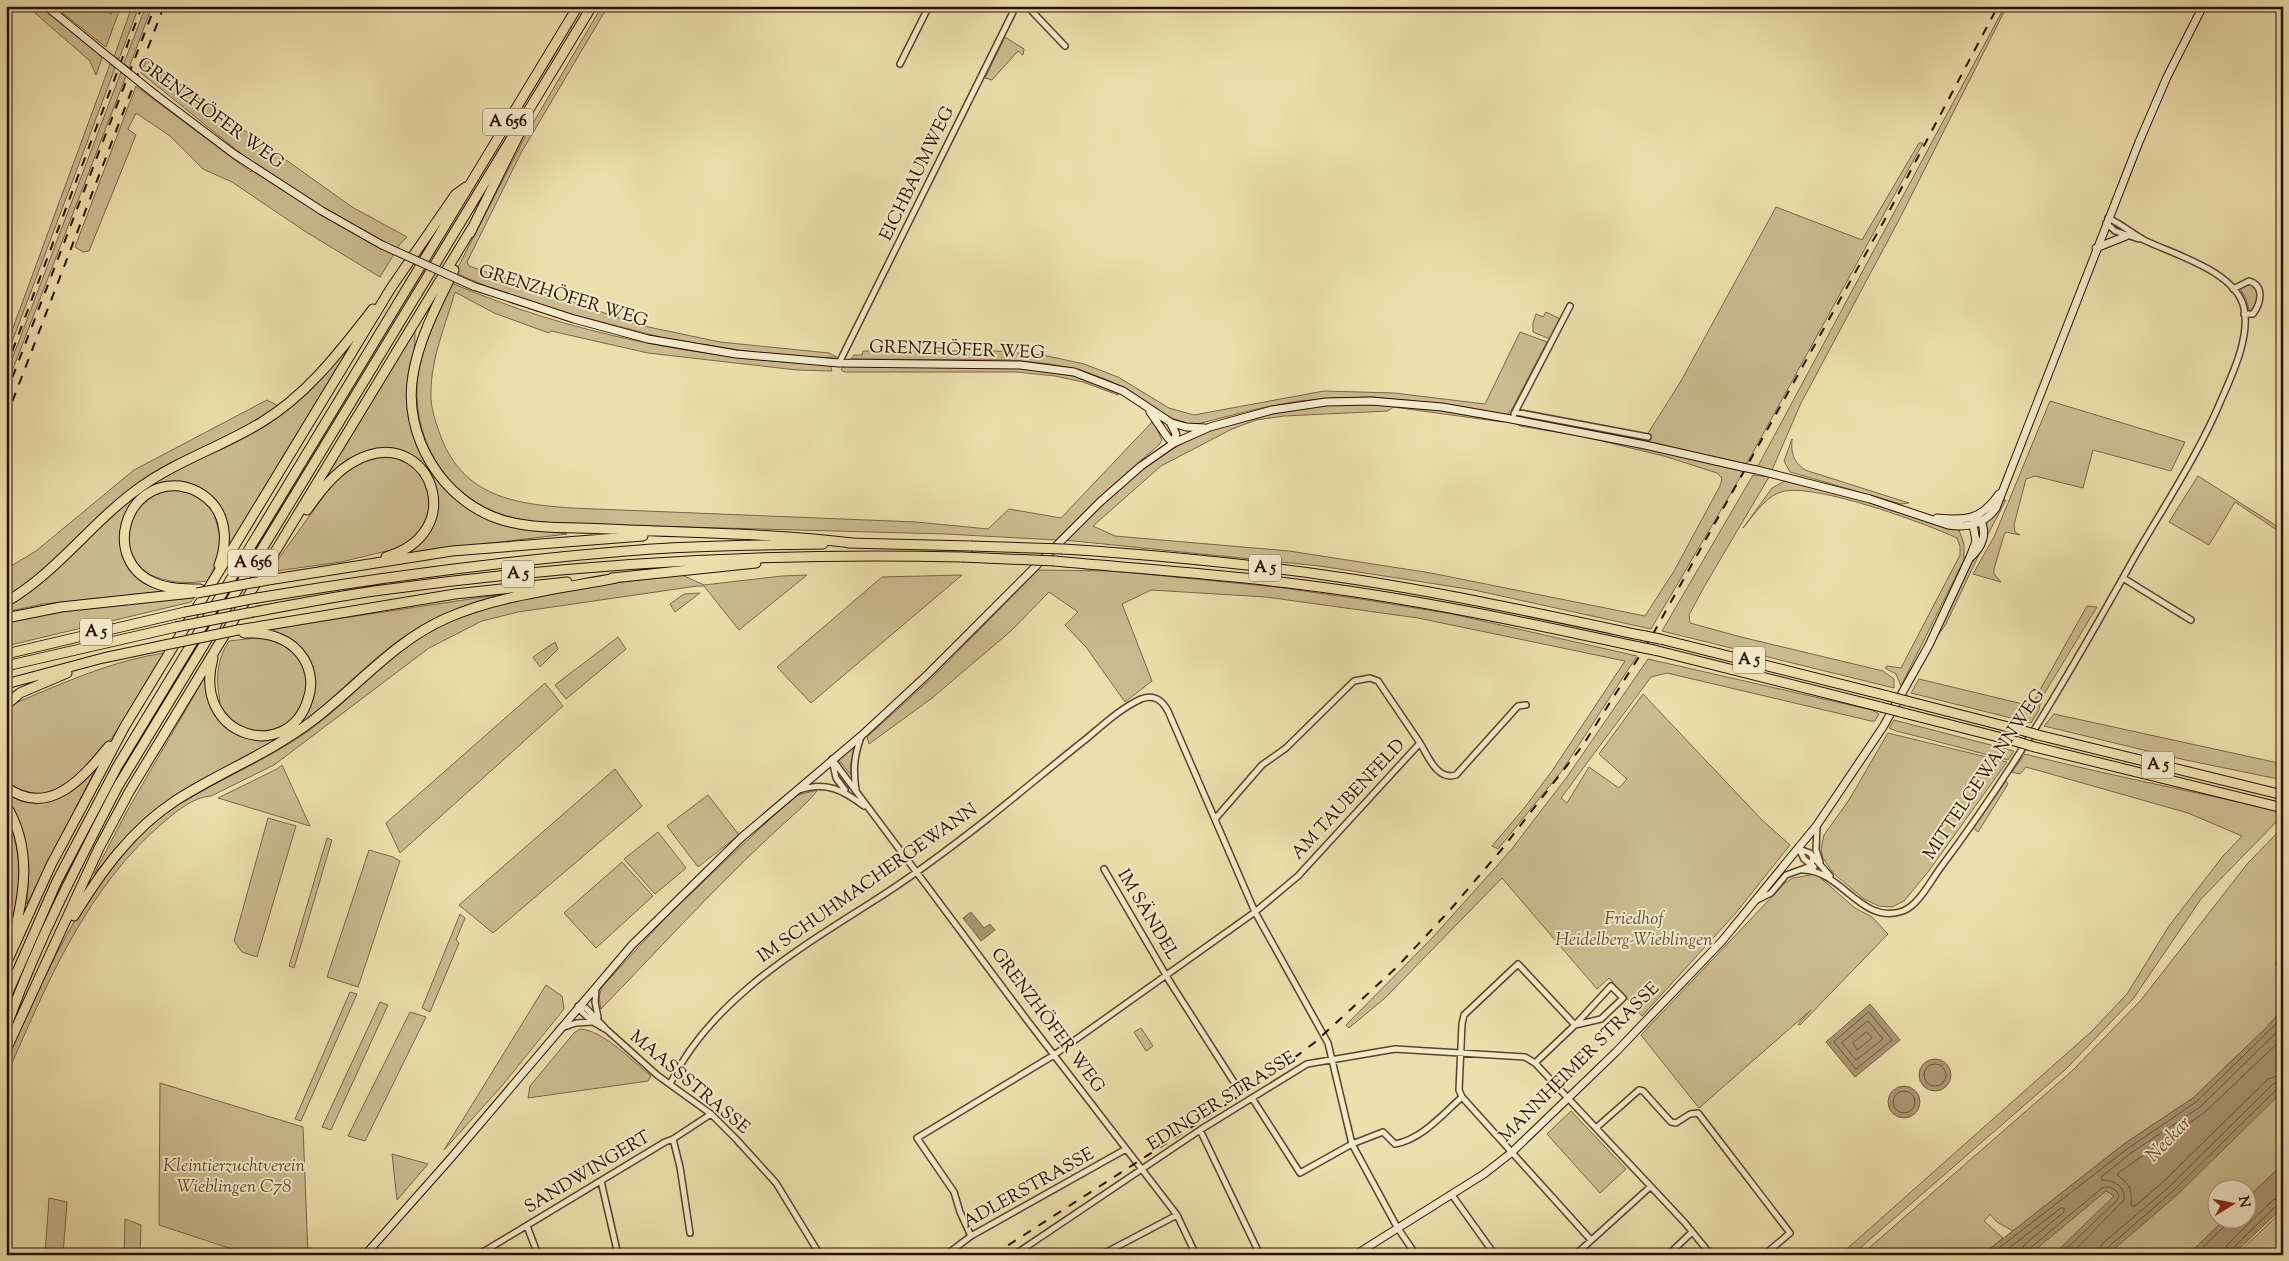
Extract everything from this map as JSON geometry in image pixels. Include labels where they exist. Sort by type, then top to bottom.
[{"type":"highway","name":"A 656","points":[[6,997],[56,882],[117,767],[578,6]]},
{"type":"highway","name":"A 656","points":[[6,1028],[32,962],[118,786],[592,6]]},
{"type":"highway","name":"A 656","points":[[528,111],[511,153],[472,228],[438,302],[417,356],[413,376],[414,420],[422,446],[433,466],[456,493],[470,504],[502,520],[550,527],[694,533]]},
{"type":"highway","points":[[6,964],[51,865],[125,726],[214,586],[391,288],[455,195],[472,182]]},
{"type":"highway","name":"A 656","points":[[284,537],[472,228]]},
{"type":"highway","points":[[6,602],[45,574],[113,509],[142,486],[178,465],[262,422],[288,404],[326,367],[391,288]]},
{"type":"highway","points":[[6,1050],[99,848],[129,792],[284,537],[293,530],[329,482],[346,467],[377,453],[392,453],[406,458],[419,467],[431,486],[434,508],[428,530],[406,550],[352,566]]},
{"type":"highway","name":"A 656","points":[[176,486],[193,489],[208,498],[218,512],[224,528],[224,549],[214,586],[199,591],[176,588],[154,583],[138,572],[128,556],[124,540],[126,521],[138,501],[154,490],[176,486]]},
{"type":"highway","points":[[214,586],[268,580],[452,551],[590,539],[694,533],[800,537],[852,543]]},
{"type":"highway","name":"A 5","points":[[6,654],[185,612],[257,598],[386,577],[539,559],[654,549],[852,543],[1063,549],[1190,560],[1345,578],[1521,609],[1645,636],[2281,795]]},
{"type":"highway","name":"A 5","points":[[236,632],[454,594],[768,562],[790,556]]},
{"type":"highway","name":"A 5","points":[[6,666],[176,627],[380,590],[557,570],[655,562],[790,556],[962,557],[1055,562],[1195,572],[1326,588],[1519,621],[1654,650],[2283,808]]},
{"type":"highway","name":"A 5","points":[[54,948],[97,878],[114,857],[150,820],[176,801],[288,739],[314,720],[379,662],[420,633],[447,618],[508,598],[616,578]]},
{"type":"highway","name":"A 5","points":[[6,618],[60,607],[199,591]]},
{"type":"highway","points":[[6,684],[103,658],[164,645],[219,634],[253,633],[278,637],[296,649],[305,661],[310,675],[309,697],[304,711],[288,727],[267,735],[252,735],[238,730],[221,717],[213,704],[210,690],[211,667],[217,646]]},
{"type":"highway","name":"A 5","points":[[6,705],[20,693],[103,658]]},
{"type":"highway","points":[[6,787],[17,794],[33,798],[51,796],[67,789],[94,765],[125,726]]},
{"type":"highway","points":[[6,805],[19,833],[25,869],[21,907],[6,964]]},
{"type":"main road","name":"GRENZHÖFER WEG","points":[[46,6],[234,154],[322,211],[382,245],[473,286],[540,309],[648,338],[736,354],[839,363],[1020,365],[1074,372],[1123,391],[1170,422],[1193,428],[1210,427]]},
{"type":"main road","points":[[365,1255],[450,1158],[596,985],[632,945],[705,872],[792,793],[861,736],[935,668],[1100,502],[1156,455],[1210,427],[1290,406],[1355,401],[1442,407],[1636,443],[1757,470],[1833,488],[1954,526],[1973,525],[1981,522],[1996,508],[2107,220],[2167,77],[2203,6]]},
{"type":"main road","points":[[2096,248],[2126,236]]},
{"type":"main road","name":"GRENZHÖFER WEG","points":[[1145,406],[1174,444]]},
{"type":"main road","points":[[1170,422],[1176,434],[1174,444]]},
{"type":"main road","points":[[1156,455],[1163,444],[1162,430]]},
{"type":"main road","points":[[1930,517],[1960,519],[1976,516],[1992,505],[2004,485]]},
{"type":"main road","points":[[1976,516],[1981,522]]},
{"type":"main road","name":"MANNHEIMER STRASSE","points":[[1355,1255],[1397,1227],[1452,1195],[1511,1153],[1569,1099],[1722,941],[1817,825],[1861,761],[1906,687],[1970,558],[1976,541],[1973,525],[1976,516]]},
{"type":"main road","name":"MANNHEIMER STRASSE","points":[[1970,558],[1979,549],[1982,542],[1981,522]]},
{"type":"street","points":[[900,64],[929,6]]},
{"type":"street","name":"EICHBAUMWEG","points":[[839,363],[1016,6]]},
{"type":"street","points":[[1027,6],[1065,46]]},
{"type":"street","name":"MITTELGEWANNWEG","points":[[2107,220],[2115,231],[2126,236],[2142,239]]},
{"type":"street","name":"MITTELGEWANNWEG","points":[[1799,849],[1804,859],[1811,866],[1833,880],[1857,902],[1871,910],[1893,914],[1910,907],[1968,830],[2014,762],[2123,578],[2200,442],[2221,400],[2241,342],[2244,314],[2242,302],[2233,289],[2213,272],[2142,239],[2107,220]]},
{"type":"street","points":[[2233,289],[2248,281],[2255,283],[2260,291],[2260,300],[2256,312],[2254,314],[2244,314]]},
{"type":"street","points":[[1511,419],[1570,306]]},
{"type":"street","points":[[1515,412],[1648,437]]},
{"type":"street","points":[[2123,578],[2191,620]]},
{"type":"street","name":"AM TAUBENFELD","points":[[971,1236],[960,1212],[954,1192],[917,1138],[1054,1055],[1254,912],[1305,869],[1420,743],[1378,681],[1370,678],[1354,681],[1286,748],[1262,765],[1215,819]]},
{"type":"street","name":"IM SCHUHMACHERGEWANN","points":[[670,1084],[684,1058],[704,1034],[727,1008],[760,976],[826,930],[916,873],[1134,702],[1154,697],[1162,701],[1215,819]]},
{"type":"street","points":[[1420,743],[1443,776],[1456,775],[1518,706],[1526,705]]},
{"type":"street","name":"GRENZHÖFER WEG","points":[[856,790],[854,753],[861,736]]},
{"type":"street","name":"GRENZHÖFER WEG","points":[[832,759],[836,778],[847,793],[867,809]]},
{"type":"street","name":"GRENZHÖFER WEG","points":[[832,759],[856,790],[867,809],[1054,1055],[1126,1149],[1143,1168],[1177,1215],[1196,1255]]},
{"type":"street","name":"GRENZHÖFER WEG","points":[[792,793],[818,785],[833,787],[847,793]]},
{"type":"street","points":[[1215,819],[1254,912],[1298,986],[1328,1043],[1352,1144],[1397,1227],[1416,1255]]},
{"type":"street","name":"MITTELGEWANNWEG","points":[[1817,825],[1816,850],[1823,867]]},
{"type":"street","name":"MITTELGEWANNWEG","points":[[1799,849],[1813,856],[1833,880]]},
{"type":"street","points":[[1803,870],[1811,866],[1813,856]]},
{"type":"street","name":"IM SÄNDEL","points":[[1104,869],[1166,974],[1239,1090]]},
{"type":"street","name":"MITTELGEWANNWEG","points":[[1803,870],[1823,873]]},
{"type":"street","name":"MANNHEIMER STRASSE","points":[[1755,901],[1771,893],[1786,875],[1803,870]]},
{"type":"street","points":[[1575,1025],[1518,964],[1464,1015],[1459,1090],[1462,1097],[1511,1153],[1591,1240]]},
{"type":"street","points":[[596,985],[595,1002],[598,1018]]},
{"type":"street","points":[[1535,1063],[1575,1025],[1611,986],[1623,998],[1601,1019],[1575,1025]]},
{"type":"street","name":"MAASSSTRASSE","points":[[578,1006],[586,1008],[598,1018],[607,1030]]},
{"type":"street","name":"MAASSSTRASSE","points":[[578,1006],[593,1022],[607,1030],[670,1084],[711,1114],[776,1183],[820,1255]]},
{"type":"street","points":[[558,1029],[576,1023],[593,1022]]},
{"type":"street","name":"EDINGER STRASSE","points":[[1014,1255],[1200,1130],[1307,1064],[1384,1049],[1525,1057],[1535,1063],[1692,1232],[1711,1255]]},
{"type":"street","points":[[1596,1128],[1639,1090],[1643,1091],[1671,1122],[1676,1123],[1690,1114],[1698,1113],[1790,1233],[1764,1255]]},
{"type":"street","points":[[1252,1098],[1300,1173],[1352,1144],[1383,1132],[1395,1144],[1405,1142],[1423,1131],[1462,1097]]},
{"type":"street","name":"SANDWINGERT","points":[[478,1255],[665,1142],[672,1140],[711,1114]]},
{"type":"street","points":[[1200,1130],[1260,1255]]},
{"type":"street","points":[[672,1140],[680,1167],[690,1233]]},
{"type":"street","name":"ADLERSTRASSE","points":[[946,1255],[971,1236],[1126,1149]]},
{"type":"street","points":[[601,1181],[618,1255]]},
{"type":"street","points":[[1575,1255],[1650,1187]]},
{"type":"street","points":[[1452,1195],[1495,1255]]},
{"type":"street","points":[[1101,1255],[1177,1215]]},
{"type":"street","points":[[527,1226],[538,1255]]},
{"type":"street","points":[[1668,1255],[1692,1232]]},
{"type":"green space","points":[[27,6],[43,6],[103,55],[96,75],[90,61]]},
{"type":"green space","points":[[54,6],[98,6],[111,14],[114,6],[121,6],[106,47]]},
{"type":"green space","points":[[132,6],[139,6],[119,59],[114,57]]},
{"type":"green space","points":[[146,6],[152,6],[129,68],[124,63]]},
{"type":"green space","points":[[602,6],[608,6],[521,153],[467,262],[469,266],[639,325],[720,342],[829,353],[837,357],[807,358],[757,353],[664,338],[525,302],[455,273],[526,135]]},
{"type":"green space","points":[[2005,6],[2007,6],[1900,218],[1801,403],[1772,470],[1758,466]]},
{"type":"green space","points":[[1005,37],[1024,49],[1023,55],[1018,51],[992,80],[985,78]]},
{"type":"green space","points":[[146,60],[352,207],[407,237],[400,244],[380,277],[303,230],[232,182],[203,169],[170,136],[136,113],[128,129],[136,135],[89,251],[83,252],[75,247],[136,86],[251,172],[259,168],[141,73]]},
{"type":"green space","points":[[110,64],[115,68],[6,358],[6,347]]},
{"type":"green space","points":[[121,72],[126,76],[6,387],[6,375]]},
{"type":"green space","points":[[1919,143],[1923,143],[1746,465],[1647,441],[1524,418],[1522,415],[1647,435],[1681,381],[1776,207],[1862,240]]},
{"type":"green space","points":[[452,283],[497,301],[589,330],[685,350],[733,357],[830,365],[832,371],[797,370],[648,353],[551,331],[549,333],[494,313],[455,292],[433,367],[431,403],[434,415],[441,437],[451,457],[463,473],[478,485],[494,494],[512,500],[572,508],[916,522],[988,529],[1009,509],[1061,518],[1153,421],[1162,440],[1159,445],[1114,484],[1056,540],[946,534],[539,523],[503,515],[472,499],[455,485],[441,469],[423,432],[418,411],[419,368],[429,335]]},
{"type":"green space","points":[[2250,284],[2258,291],[2258,300],[2253,312],[2250,313],[2240,288]]},
{"type":"green space","points":[[1546,312],[1560,319],[1550,339],[1533,332],[1536,314],[1543,317]]},
{"type":"green space","points":[[415,329],[408,394],[409,416],[421,455],[435,478],[464,505],[478,511],[567,534],[409,553],[432,530],[423,528],[412,541],[403,547],[341,562],[269,572],[326,493],[320,485]]},
{"type":"green space","points":[[1520,332],[1547,342],[1512,409],[1507,415],[1374,397],[1332,398],[1299,401],[1261,408],[1193,425],[1168,417],[1132,392],[1110,381],[1081,370],[1050,364],[1011,360],[851,359],[854,355],[862,355],[863,351],[996,351],[1043,355],[1084,364],[1118,377],[1169,408],[1194,415],[1324,391],[1394,393],[1485,404]]},
{"type":"green space","points":[[351,344],[228,549],[228,524],[219,504],[212,509],[220,538],[220,546],[208,581],[177,582],[148,574],[138,577],[164,592],[43,604],[6,612],[6,608],[36,587],[17,591],[6,597],[6,569],[36,551],[134,470],[267,400],[286,410]]},
{"type":"green space","points":[[844,365],[1022,367],[1079,377],[1119,392],[1118,395],[1083,382],[1055,376],[1016,372],[844,372],[841,370]]},
{"type":"green space","points":[[2050,401],[2185,442],[2171,471],[2093,450],[2083,488],[2035,476],[2026,479],[2014,525],[2015,532],[2020,535],[2006,532],[1994,569],[1994,574],[2001,582],[1973,574],[1994,537]]},
{"type":"green space","points":[[1351,403],[1417,407],[1504,420],[1503,422],[1393,407],[1388,411],[1284,416],[1256,420],[1232,429],[1161,466],[1093,526],[1115,536],[1289,551],[1431,573],[1645,616],[1674,571],[1720,486],[1722,478],[1717,473],[1664,456],[1585,437],[1520,426],[1514,422],[1596,437],[1744,471],[1651,629],[1474,590],[1320,566],[1064,540],[1135,475],[1169,451],[1193,439],[1218,428],[1270,413],[1297,408]]},
{"type":"green space","points":[[1792,439],[1794,457],[1805,470],[1909,503],[1901,504],[1790,472],[1784,461]]},
{"type":"green space","points":[[1753,475],[1769,477],[1704,587],[1689,615],[1690,623],[1883,671],[1894,679],[1894,688],[1662,631]]},
{"type":"green space","points":[[2198,476],[2283,530],[2283,534],[2235,502],[2209,545],[2169,522]]},
{"type":"green space","points":[[1787,480],[1832,491],[1959,530],[1964,544],[1964,560],[1901,686],[1896,674],[1885,668],[1887,666],[1901,668],[1960,555],[1960,546],[1957,538],[1867,505],[1814,492],[1792,490],[1773,496],[1743,528],[1772,488]]},
{"type":"green space","points":[[2003,500],[2006,500],[1985,540],[1986,523],[1998,511]]},
{"type":"green space","points":[[1982,548],[1946,624],[1934,641],[1969,567]]},
{"type":"green space","points":[[1038,570],[1113,571],[1276,587],[1367,600],[1452,614],[1637,656],[1561,772],[1498,849],[1492,846],[1552,771],[1625,661],[1418,618],[1266,597],[1151,590],[1122,604],[1152,681],[1125,702],[1086,647],[1065,625],[1078,612],[1049,592],[1011,631],[932,698],[869,744],[867,737],[931,679]]},
{"type":"green space","points":[[682,575],[704,585],[807,575],[739,630],[704,586],[697,586],[518,612],[482,621],[429,648],[274,765],[211,796],[198,799],[186,805],[165,821],[137,847],[113,875],[71,939],[53,973],[6,1077],[10,1054],[19,1030],[67,935],[98,885],[115,862],[155,822],[178,805],[276,752],[307,732],[394,657],[432,631],[453,620],[480,610],[537,595],[595,585]]},
{"type":"green space","points":[[962,575],[811,703],[777,667],[882,577]]},
{"type":"green space","points":[[700,593],[675,612],[670,604],[684,594]]},
{"type":"green space","points":[[497,595],[465,606],[424,624],[399,640],[300,725],[261,750],[191,785],[163,804],[139,825],[94,874],[126,813],[207,673],[207,692],[211,707],[220,702],[218,686],[219,663],[229,641],[282,635],[274,632],[274,629],[303,624]]},
{"type":"green space","points":[[195,596],[191,602],[6,646],[6,621],[47,611]]},
{"type":"green space","points":[[2087,606],[2097,607],[2041,699],[2039,710],[2031,723],[1911,693],[1919,679],[2031,706]]},
{"type":"green space","points":[[618,637],[626,649],[566,699],[555,685]]},
{"type":"green space","points":[[555,642],[558,649],[540,667],[533,657]]},
{"type":"green space","points":[[164,653],[131,710],[105,746],[90,763],[56,789],[59,797],[74,788],[95,770],[27,904],[29,867],[25,842],[20,826],[6,799],[6,707],[103,668]]},
{"type":"green space","name":"Friedhof Heidelberg-Wieblingen","points":[[1648,659],[1872,710],[1879,714],[1875,721],[1871,721],[1667,673],[1651,677],[1561,798],[1567,803],[1589,767],[1619,788],[1627,779],[1599,754],[1643,694],[1762,820],[1790,845],[1735,914],[1642,1016],[1609,978],[1597,989],[1502,878],[1385,998],[1349,1028],[1346,1025],[1434,936],[1511,850],[1567,777]]},
{"type":"green space","points":[[545,683],[563,706],[400,853],[386,823]]},
{"type":"green space","points":[[2054,714],[2283,764],[2283,780],[2181,759],[2044,726]]},
{"type":"green space","points":[[1894,720],[2014,751],[2008,760],[1994,757],[1896,731],[1889,728]]},
{"type":"green space","points":[[1888,733],[2007,762],[1928,872],[1904,901],[1892,907],[1879,906],[1864,899],[1833,873],[1823,858],[1821,849],[1824,835],[1849,800]]},
{"type":"green space","points":[[852,748],[854,749],[850,767],[851,775],[838,759]]},
{"type":"green space","points":[[2025,754],[2283,812],[2283,815],[2201,899],[2133,999],[2066,1069],[1852,1255],[1840,1255],[2092,1031],[2127,994],[2169,926],[2223,856],[2242,836],[2188,813],[2026,767],[2020,774],[2012,772]]},
{"type":"green space","points":[[282,765],[310,826],[218,798],[277,769]]},
{"type":"green space","points":[[615,769],[642,806],[493,933],[459,905]]},
{"type":"green space","points":[[2006,781],[2008,784],[1978,832],[1973,828]]},
{"type":"green space","points":[[817,790],[803,806],[724,881],[601,1009],[599,997],[602,987],[667,916],[788,802],[798,795]]},
{"type":"green space","points":[[708,795],[739,835],[698,867],[667,826]]},
{"type":"green space","points":[[6,817],[16,847],[19,878],[15,909],[6,940]]},
{"type":"green space","points":[[268,818],[296,826],[257,957],[242,952],[234,941]]},
{"type":"green space","points":[[2283,827],[2283,955],[2275,963],[2281,971],[2283,968],[2283,1009],[2266,1028],[2193,1098],[2124,1144],[2013,1231],[1997,1222],[1990,1214],[1984,1221],[2003,1238],[1982,1255],[1861,1255],[2072,1071],[2141,1000],[2248,863]]},
{"type":"green space","points":[[658,832],[686,868],[655,894],[624,859]]},
{"type":"green space","points":[[327,838],[332,840],[294,968],[289,966]]},
{"type":"green space","points":[[369,850],[400,861],[358,987],[327,977]]},
{"type":"green space","points":[[622,862],[653,896],[596,948],[564,913]]},
{"type":"green space","points":[[1816,874],[1855,908],[1872,917],[1888,934],[1800,1025],[1798,1024],[1811,1010],[1699,1108],[1641,1035],[1785,883],[1793,878]]},
{"type":"green space","points":[[460,914],[465,918],[456,940],[459,943],[430,1012],[422,1008]]},
{"type":"green space","points":[[546,985],[562,996],[564,1009],[501,1087],[444,1150]]},
{"type":"green space","points":[[350,992],[357,994],[301,1121],[295,1119]]},
{"type":"green space","points":[[380,1002],[388,1005],[331,1130],[322,1127]]},
{"type":"green space","points":[[410,1012],[426,1017],[365,1141],[348,1136]]},
{"type":"green space","points":[[1141,1028],[1153,1046],[1146,1051],[1134,1032]]},
{"type":"green space","points":[[580,1029],[608,1040],[651,1076],[648,1081],[528,1098],[530,1086],[574,1033]]},
{"type":"green space","name":"Kleintierzuchtverein Wieblingen C78","points":[[160,1083],[303,1127],[308,1255],[250,1255],[159,1225]]},
{"type":"green space","points":[[2283,1091],[2283,1164],[2256,1190],[2256,1178],[2206,1178],[2206,1228],[2216,1228],[2188,1255],[2026,1255],[2107,1190],[2258,1114]]},
{"type":"green space","points":[[1571,1111],[1626,1169],[1600,1193],[1547,1134]]},
{"type":"green space","points":[[392,1154],[428,1164],[397,1200]]},
{"type":"green space","points":[[49,1198],[67,1202],[63,1255],[45,1255]]},
{"type":"green space","points":[[2283,1210],[2283,1255],[2236,1255]]},
{"type":"green space","points":[[125,1219],[141,1225],[140,1255],[124,1255]]},
{"type":"water","points":[[971,912],[984,928],[990,924],[995,930],[981,941],[963,918]]},
{"type":"water","points":[[1870,1004],[1900,1040],[1855,1077],[1826,1042]]},
{"type":"water","name":"Neckar","points":[[2283,1009],[2283,1091],[2177,1195],[2107,1255],[2053,1255],[2114,1196],[2106,1191],[2029,1255],[1982,1255],[2124,1144],[2193,1098],[2266,1028]]},
{"type":"water","points":[[1935,1059],[1941,1060],[1946,1064],[1950,1069],[1950,1081],[1946,1086],[1941,1090],[1935,1091],[1929,1090],[1924,1086],[1920,1081],[1919,1075],[1920,1069],[1924,1064],[1929,1060]]},
{"type":"water","points":[[1904,1086],[1910,1087],[1915,1091],[1919,1096],[1919,1108],[1915,1113],[1910,1117],[1904,1118],[1898,1117],[1893,1113],[1889,1108],[1888,1102],[1889,1096],[1893,1091],[1898,1087]]},
{"type":"water","points":[[2283,1164],[2283,1207],[2233,1255],[2188,1255],[2216,1228],[2256,1228],[2256,1190]]},
{"type":"railway","points":[[6,368],[142,6]]},
{"type":"railway","points":[[6,394],[155,6]]},
{"type":"railway","points":[[6,418],[164,6]]},
{"type":"railway","points":[[993,1255],[1221,1108],[1314,1043],[1397,967],[1450,910],[1502,849],[1583,745],[1649,641],[1884,221],[1998,6]]}]
